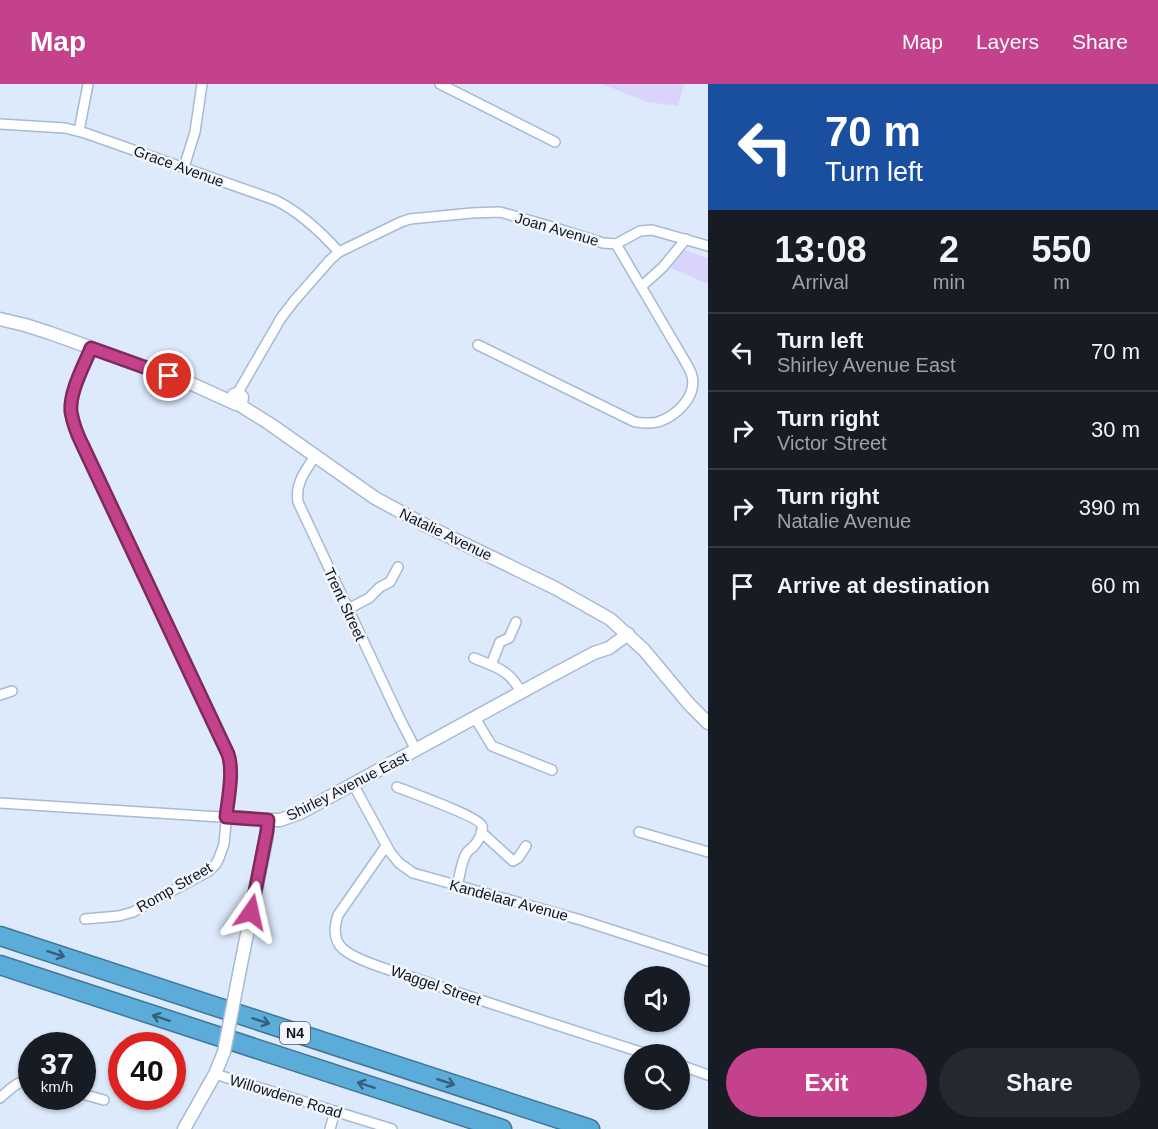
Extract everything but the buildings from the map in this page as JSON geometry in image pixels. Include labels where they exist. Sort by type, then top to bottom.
[{"type":"highway","name":"N4","points":[[0,936],[590,1129]]},
{"type":"highway","name":"N4","points":[[0,965],[502,1129]]},
{"type":"street","points":[[79,131],[88,84]]},
{"type":"street","points":[[184,167],[195,132],[202,84]]},
{"type":"street","points":[[440,84],[555,142]]},
{"type":"street","name":"Grace Avenue","points":[[0,124],[58,127],[79,131],[275,200],[290,207],[327,238],[339,252]]},
{"type":"street","name":"Joan Avenue","points":[[238,398],[284,314],[339,252],[410,219],[480,212],[503,213],[603,243],[616,244],[686,363],[692,376],[692,388],[687,399],[675,413],[658,422],[641,423],[626,418],[478,345]]},
{"type":"street","points":[[616,244],[645,230],[660,231],[708,246]]},
{"type":"street","points":[[642,286],[663,267],[686,239]]},
{"type":"street","points":[[0,319],[25,325],[238,398]]},
{"type":"street","name":"Romp Street","points":[[85,919],[119,916],[133,912],[209,871],[216,864],[224,843],[230,778],[228,754],[82,444],[73,420],[72,397],[91,348]]},
{"type":"street","name":"Natalie Avenue","points":[[238,398],[270,424],[375,498],[423,524],[564,592],[610,619],[644,650],[708,723]]},
{"type":"street","name":"Trent Street","points":[[315,456],[300,479],[298,502],[416,750]]},
{"type":"street","points":[[348,609],[369,598],[380,587],[390,582],[398,567]]},
{"type":"street","points":[[491,665],[500,642],[509,638],[516,622]]},
{"type":"street","name":"Shirley Avenue East","points":[[0,802],[280,820],[353,784],[594,653],[609,648],[628,634]]},
{"type":"street","points":[[474,658],[506,672],[516,682],[522,693]]},
{"type":"street","points":[[0,695],[12,691]]},
{"type":"street","points":[[475,718],[489,744],[552,770]]},
{"type":"street","name":"Kandelaar Avenue","points":[[353,784],[386,846],[407,870],[420,876],[581,920],[708,961]]},
{"type":"street","points":[[397,788],[426,797],[471,817],[481,824],[481,832],[476,844],[466,854],[458,886]]},
{"type":"street","points":[[184,1129],[215,1074],[224,1052],[268,820]]},
{"type":"street","points":[[481,832],[513,861],[518,858],[526,846]]},
{"type":"street","points":[[639,832],[708,852]]},
{"type":"street","name":"Waggel Street","points":[[386,846],[338,915],[335,934],[345,950],[356,957],[398,972],[624,1046]]},
{"type":"street","points":[[690,1069],[708,1075]]},
{"type":"street","name":"Willowdene Road","points":[[215,1074],[392,1129]]},
{"type":"street","points":[[0,1098],[18,1083]]},
{"type":"street","points":[[96,1098],[104,1100]]},
{"type":"street","points":[[330,1129],[335,1111]]},
{"type":"shaded area","points":[[602,84],[684,84],[678,106],[647,102]]},
{"type":"shaded area","points":[[681,249],[708,258],[708,284],[671,268]]},
{"type":"route","points":[[169,376],[91,348],[75,390],[71,413],[82,444],[228,754],[230,778],[226,817],[268,820],[251,912]]}]
